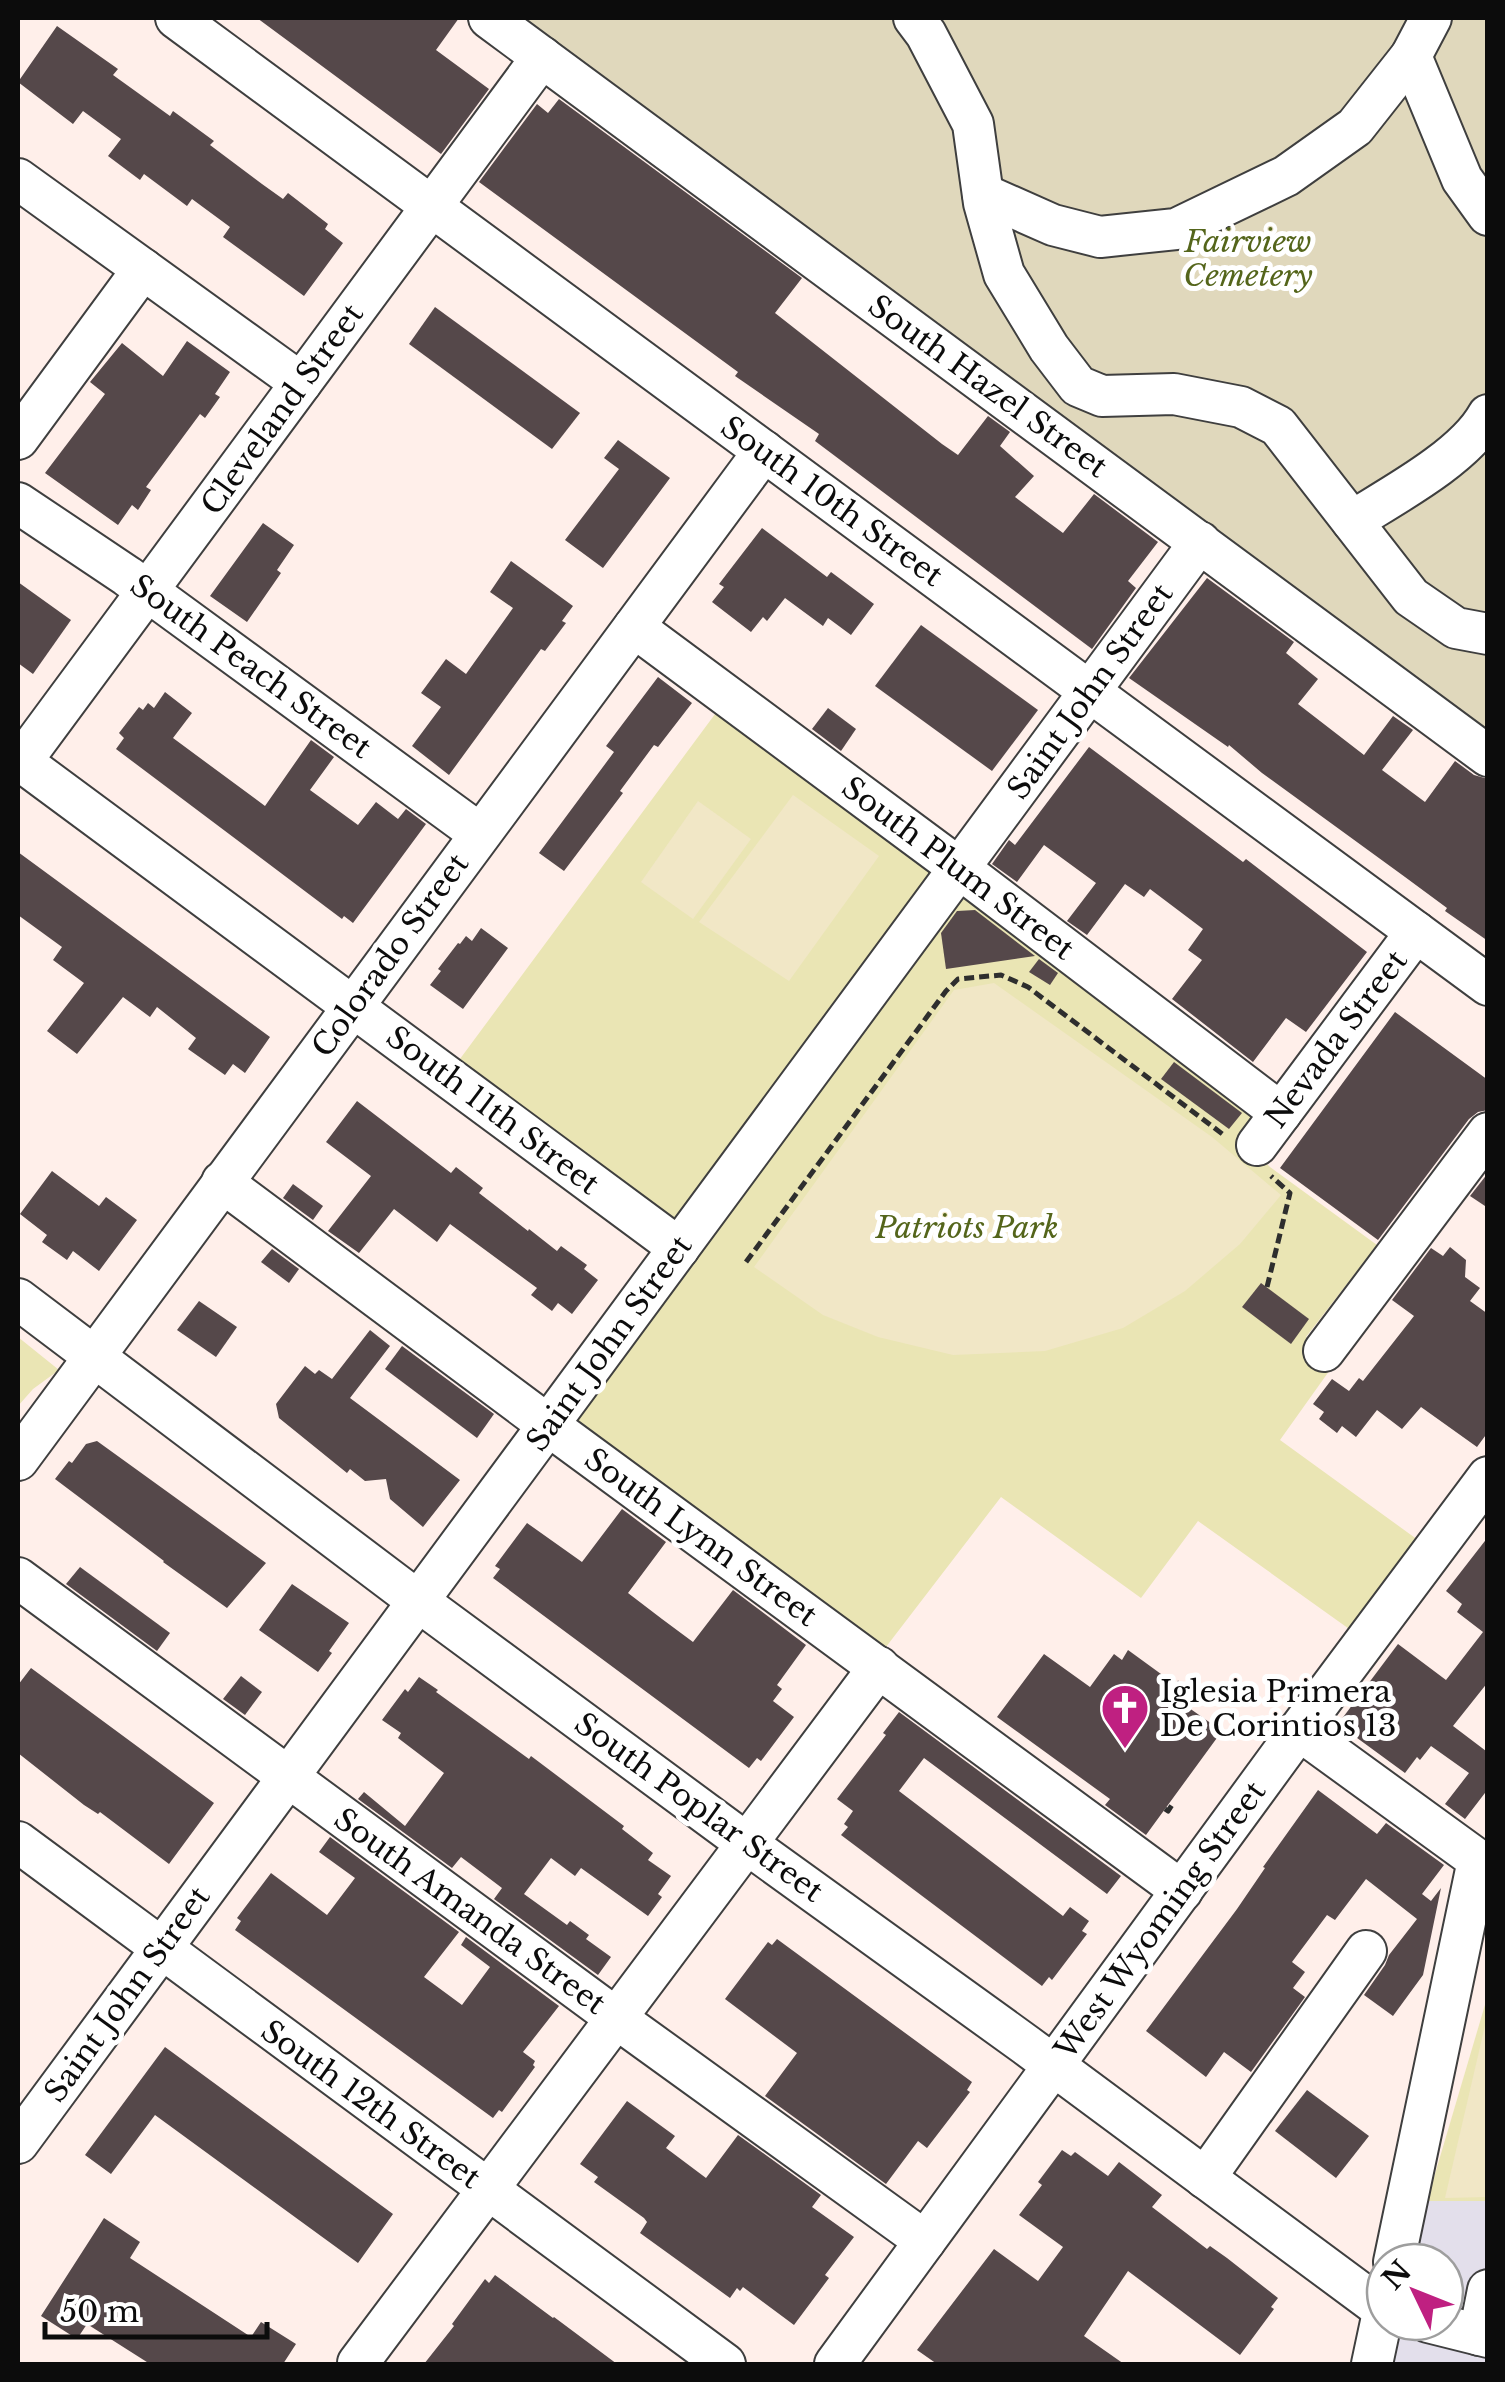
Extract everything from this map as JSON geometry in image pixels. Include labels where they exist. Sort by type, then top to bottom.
[{"type":"street","name":"South 10th Street","points":[[176,18],[1488,985]]},
{"type":"street","name":"South Hazel Street","points":[[489,18],[1488,756]]},
{"type":"street","points":[[914,18],[973,124],[983,194],[1004,274],[1049,348],[1078,386],[1102,396],[1174,394],[1241,407],[1278,426],[1411,597],[1456,628],[1488,634]]},
{"type":"street","points":[[983,194],[1052,225],[1100,237],[1176,228],[1286,176],[1354,126],[1410,56],[1432,18]]},
{"type":"street","points":[[1410,56],[1462,179],[1488,215]]},
{"type":"street","name":"Cleveland Street","points":[[19,760],[542,57]]},
{"type":"street","points":[[18,179],[301,384]]},
{"type":"street","points":[[18,439],[142,269]]},
{"type":"street","points":[[1352,522],[1424,476],[1480,430],[1488,415]]},
{"type":"street","name":"Colorado Street","points":[[18,1460],[764,452]]},
{"type":"street","name":"South Peach Street","points":[[18,503],[148,591],[480,834]]},
{"type":"street","name":"Saint John Street","points":[[18,2143],[1200,542]]},
{"type":"street","name":"South Plum Street","points":[[634,627],[1281,1112]]},
{"type":"street","name":"South 11th Street","points":[[19,760],[679,1248]]},
{"type":"street","name":"Nevada Street","points":[[1251,1152],[1416,932]]},
{"type":"street","points":[[1324,1351],[1488,1132]]},
{"type":"street","name":"South Lynn Street","points":[[222,1182],[1182,1891]]},
{"type":"street","name":"South Poplar Street","points":[[18,1298],[418,1601],[1365,2294]]},
{"type":"street","name":"West Wyoming Street","points":[[834,2364],[1488,1477]]},
{"type":"street","name":"South Amanda Street","points":[[18,1578],[925,2241]]},
{"type":"street","points":[[358,2364],[878,1666]]},
{"type":"street","points":[[1299,1730],[1478,1860],[1398,2242]]},
{"type":"street","name":"South 12th Street","points":[[18,1842],[725,2364]]},
{"type":"street","points":[[1205,2178],[1366,1951]]},
{"type":"street","points":[[1483,2336],[1488,2290]]},
{"type":"path","points":[[746,1262],[946,990],[958,979],[1001,975],[1028,987],[1251,1152],[1290,1194],[1266,1287]]},
{"type":"path","points":[[1174,1690],[1180,1682]]},
{"type":"path","points":[[1165,1810],[1174,1802]]},
{"type":"shaded area","points":[[1427,2201],[1487,2201],[1487,2364],[1391,2364],[1396,2342],[1465,2342],[1465,2242],[1418,2242]]},
{"type":"green space","name":"Fairview Cemetery","points":[[514,18],[1487,18],[1487,735]]},
{"type":"green space","name":"Patriots Park","points":[[721,706],[1262,1111],[1241,1138],[1270,1167],[1377,1245],[1306,1337],[1337,1360],[1280,1440],[1418,1540],[1352,1631],[1198,1521],[1141,1598],[1001,1497],[876,1660],[562,1426],[695,1249],[454,1067]]},
{"type":"green space","points":[[793,795],[879,856],[789,981],[699,922]]},
{"type":"green space","points":[[698,801],[751,839],[693,919],[641,882]]},
{"type":"green space","points":[[994,983],[1212,1137],[1281,1195],[1240,1244],[1185,1291],[1123,1328],[1045,1351],[953,1355],[878,1337],[823,1315],[754,1267],[954,990]]},
{"type":"green space","points":[[18,1337],[59,1370],[18,1406]]},
{"type":"green space","points":[[1487,1998],[1487,2201],[1427,2201]]},
{"type":"green space","points":[[1487,2017],[1487,2197],[1445,2198]]},
{"type":"building","points":[[257,18],[459,18],[436,50],[489,89],[441,154]]},
{"type":"building","points":[[57,26],[118,69],[113,75],[170,116],[173,111],[214,141],[210,145],[262,184],[283,199],[288,193],[328,224],[325,229],[343,243],[304,296],[223,237],[230,227],[192,199],[187,206],[144,174],[140,180],[108,156],[121,139],[83,111],[73,124],[18,82]]},
{"type":"building","points":[[559,99],[802,278],[775,313],[942,444],[958,455],[988,416],[1010,432],[1000,446],[1034,476],[1015,497],[1044,519],[1063,533],[1094,494],[1158,542],[1128,581],[1136,588],[1092,649],[815,441],[819,434],[735,376],[738,372],[479,182],[537,104],[548,113]]},
{"type":"building","points":[[435,307],[580,413],[552,449],[409,344]]},
{"type":"building","points":[[187,341],[230,372],[215,394],[220,397],[205,418],[200,414],[146,487],[151,490],[138,510],[132,505],[118,525],[45,473],[105,394],[90,382],[122,343],[163,376]]},
{"type":"building","points":[[618,440],[670,478],[603,568],[565,540],[619,469],[604,458]]},
{"type":"building","points":[[263,523],[294,545],[277,570],[281,573],[247,622],[210,596]]},
{"type":"building","points":[[762,528],[827,577],[831,572],[874,604],[851,635],[828,618],[823,626],[785,598],[767,621],[763,617],[751,632],[712,602],[724,587],[719,584]]},
{"type":"building","points":[[511,561],[573,606],[562,621],[566,623],[545,651],[541,649],[449,775],[412,746],[441,707],[421,693],[446,659],[466,674],[513,608],[490,592]]},
{"type":"building","points":[[1207,578],[1294,642],[1286,653],[1318,679],[1298,704],[1364,755],[1393,716],[1413,730],[1382,770],[1425,802],[1455,761],[1474,775],[1488,779],[1488,941],[1229,745],[1129,678]]},
{"type":"building","points":[[18,582],[71,620],[33,674],[18,663]]},
{"type":"building","points":[[921,625],[1038,710],[992,771],[875,686]]},
{"type":"building","points":[[658,677],[692,703],[658,747],[654,745],[564,871],[539,853],[614,752],[606,746]]},
{"type":"building","points":[[165,692],[192,713],[173,738],[265,806],[311,740],[334,757],[310,790],[358,825],[376,802],[398,819],[406,809],[426,824],[353,923],[344,916],[342,919],[116,749],[124,738],[119,733],[139,707],[143,710],[148,703],[154,708]]},
{"type":"building","points":[[828,708],[856,729],[841,751],[812,729]]},
{"type":"building","points":[[1089,747],[1243,862],[1246,859],[1367,952],[1306,1032],[1286,1018],[1253,1062],[1172,999],[1202,960],[1188,950],[1203,929],[1150,889],[1144,897],[1125,884],[1087,935],[1067,921],[1096,883],[1044,845],[1017,882],[992,864],[1009,840],[1015,845]]},
{"type":"building","points":[[18,852],[270,1037],[245,1073],[233,1064],[225,1075],[188,1049],[196,1038],[157,1007],[150,1017],[123,997],[77,1054],[47,1031],[84,983],[53,960],[62,947],[18,915]]},
{"type":"building","points":[[975,910],[1035,956],[946,969],[941,933],[957,911]]},
{"type":"building","points":[[481,928],[508,948],[463,1009],[430,985],[458,943],[466,936],[472,941]]},
{"type":"building","points":[[1039,959],[1058,973],[1050,985],[1029,972]]},
{"type":"building","points":[[1395,1012],[1488,1080],[1488,1110],[1469,1119],[1378,1240],[1280,1168]]},
{"type":"building","points":[[1174,1062],[1242,1113],[1229,1129],[1161,1079]]},
{"type":"building","points":[[357,1101],[451,1173],[456,1167],[483,1188],[479,1193],[528,1231],[557,1251],[561,1246],[587,1265],[584,1269],[598,1280],[572,1314],[558,1303],[552,1311],[531,1295],[537,1288],[450,1224],[437,1242],[394,1209],[359,1253],[328,1231],[371,1176],[326,1142]]},
{"type":"building","points":[[52,1171],[99,1206],[106,1197],[137,1220],[99,1271],[73,1251],[67,1260],[42,1242],[47,1235],[20,1214]]},
{"type":"building","points":[[1488,1173],[1488,1208],[1470,1196]]},
{"type":"building","points":[[293,1184],[323,1206],[313,1220],[283,1198]]},
{"type":"building","points":[[1450,1247],[1466,1260],[1465,1277],[1480,1288],[1470,1301],[1488,1314],[1488,1432],[1477,1447],[1421,1407],[1402,1429],[1377,1410],[1356,1437],[1342,1426],[1337,1433],[1319,1419],[1324,1412],[1313,1404],[1332,1379],[1349,1391],[1359,1378],[1363,1381],[1414,1316],[1392,1300],[1431,1248],[1443,1256]]},
{"type":"building","points":[[272,1249],[299,1269],[289,1283],[261,1262]]},
{"type":"building","points":[[1261,1283],[1309,1319],[1291,1344],[1242,1307]]},
{"type":"building","points":[[199,1301],[237,1327],[216,1357],[177,1330]]},
{"type":"building","points":[[370,1330],[390,1346],[350,1398],[460,1480],[423,1527],[390,1499],[386,1479],[365,1481],[350,1469],[347,1473],[279,1418],[276,1404],[305,1366],[332,1379]]},
{"type":"building","points":[[402,1346],[494,1414],[477,1438],[385,1369]]},
{"type":"building","points":[[97,1441],[266,1563],[227,1608],[55,1479],[86,1444]]},
{"type":"building","points":[[622,1509],[666,1542],[628,1593],[693,1642],[733,1590],[806,1645],[777,1685],[782,1689],[773,1701],[794,1717],[761,1761],[757,1758],[749,1768],[493,1578],[500,1569],[495,1566],[527,1523],[582,1562]]},
{"type":"building","points":[[1488,1537],[1488,1682],[1453,1726],[1488,1749],[1488,1789],[1465,1819],[1445,1804],[1469,1773],[1431,1746],[1405,1773],[1338,1724],[1398,1644],[1446,1680],[1483,1632],[1457,1612],[1462,1604],[1446,1591]]},
{"type":"building","points":[[80,1567],[170,1633],[157,1651],[66,1584]]},
{"type":"building","points":[[292,1584],[349,1623],[318,1672],[259,1630]]},
{"type":"building","name":"Iglesia Primera De Corintios 13","points":[[1128,1650],[1172,1682],[1169,1686],[1186,1698],[1182,1703],[1222,1731],[1146,1835],[1105,1805],[1110,1799],[997,1717],[1044,1654],[1090,1687],[1114,1654],[1122,1660]]},
{"type":"building","points":[[31,1668],[214,1803],[169,1864],[18,1753],[18,1685]]},
{"type":"building","points":[[241,1676],[262,1692],[245,1715],[223,1699]]},
{"type":"building","points":[[419,1677],[624,1826],[622,1829],[653,1853],[648,1860],[671,1876],[648,1916],[581,1868],[575,1876],[551,1858],[524,1894],[567,1925],[570,1921],[611,1957],[598,1975],[494,1899],[502,1888],[461,1857],[452,1868],[358,1799],[364,1792],[405,1826],[444,1773],[398,1738],[401,1733],[382,1720]]},
{"type":"building","points":[[899,1712],[1121,1876],[1107,1894],[924,1758],[899,1791],[1063,1916],[1070,1907],[1089,1921],[1082,1931],[1087,1934],[1052,1980],[1049,1977],[1042,1986],[841,1835],[853,1811],[837,1799]]},
{"type":"building","points":[[1318,1790],[1377,1834],[1386,1823],[1444,1865],[1422,1894],[1431,1901],[1441,1888],[1423,1975],[1393,2016],[1364,1995],[1417,1919],[1366,1879],[1335,1920],[1327,1915],[1292,1962],[1305,1972],[1293,1988],[1305,1997],[1251,2072],[1224,2052],[1206,2077],[1146,2031],[1237,1909]]},
{"type":"building","points":[[330,1837],[459,1932],[424,1977],[462,2005],[490,1967],[461,1945],[466,1937],[559,2006],[523,2052],[535,2061],[535,2067],[502,2112],[499,2110],[493,2118],[235,1930],[241,1921],[237,1918],[271,1873],[327,1915],[355,1878],[319,1852]]},
{"type":"building","points":[[777,1939],[972,2082],[967,2090],[970,2092],[927,2148],[918,2141],[886,2184],[765,2096],[797,2053],[725,1999],[768,1942],[772,1945]]},
{"type":"building","points":[[165,2047],[393,2214],[358,2263],[155,2115],[111,2174],[85,2155]]},
{"type":"building","points":[[1307,2090],[1369,2136],[1336,2178],[1275,2131]]},
{"type":"building","points":[[627,2101],[675,2136],[666,2148],[706,2178],[738,2135],[821,2195],[812,2207],[854,2237],[794,2325],[743,2287],[740,2291],[737,2288],[730,2298],[640,2233],[647,2222],[644,2218],[594,2182],[598,2177],[580,2164]]},
{"type":"building","points":[[1062,2150],[1071,2156],[1075,2152],[1108,2176],[1119,2162],[1162,2195],[1152,2207],[1278,2298],[1240,2355],[1128,2271],[1084,2336],[1124,2364],[937,2364],[917,2350],[994,2249],[1038,2281],[1063,2247],[1019,2215]]},
{"type":"building","points":[[104,2218],[140,2242],[130,2258],[251,2337],[261,2322],[296,2344],[283,2364],[150,2364],[87,2324],[77,2339],[41,2316]]},
{"type":"building","points":[[495,2275],[617,2364],[424,2364],[485,2279],[489,2283]]},
{"type":"place","name":"Iglesia Primera De Corintios 13","points":[[1125,1750]]}]
